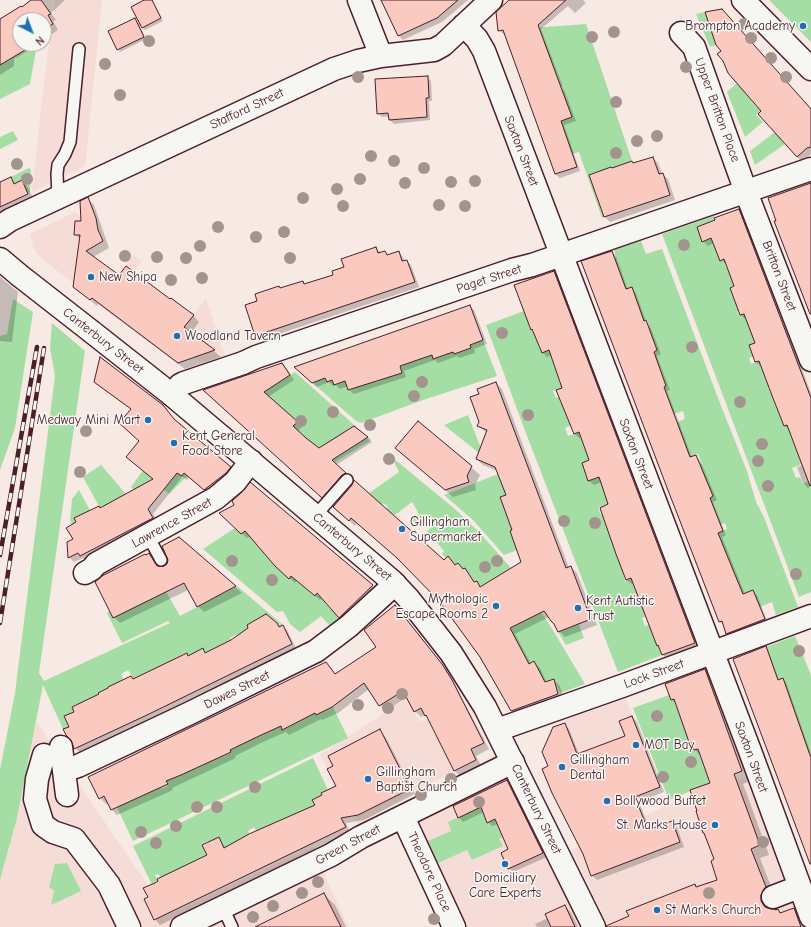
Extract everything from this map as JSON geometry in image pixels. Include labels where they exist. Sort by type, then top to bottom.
[{"type":"street","points":[[359,0],[381,56]]},
{"type":"street","name":"Stafford Street","points":[[0,227],[10,220],[58,197],[334,69],[358,61],[381,56],[434,50],[443,45],[492,0]]},
{"type":"street","points":[[743,0],[811,69]]},
{"type":"street","name":"Saxton Street","points":[[464,25],[477,39],[484,51],[811,917]]},
{"type":"street","name":"Upper Britton Place","points":[[681,33],[694,47],[746,192]]},
{"type":"street","name":"Paget Street","points":[[172,395],[180,385],[256,357],[512,270],[561,256],[811,169]]},
{"type":"street","name":"Britton Street","points":[[746,192],[811,360]]},
{"type":"street","name":"Canterbury Street","points":[[0,259],[172,395],[395,584],[408,598],[451,653],[481,699],[594,927]]},
{"type":"street","name":"Lawrence Street","points":[[85,573],[92,569],[96,564],[216,498],[234,482],[251,462]]},
{"type":"street","name":"Dawes Street","points":[[64,771],[78,766],[176,720],[316,651],[349,626],[395,584]]},
{"type":"street","name":"Lock Street","points":[[497,730],[811,616]]},
{"type":"street","points":[[67,795],[64,771],[52,751],[37,780],[36,799],[43,825],[53,832],[74,838],[109,885],[129,927]]},
{"type":"street","name":"Green Street","points":[[191,925],[331,855],[361,837],[513,762]]},
{"type":"street","name":"Theodore Place","points":[[403,817],[454,927]]},
{"type":"street","points":[[773,897],[799,887]]},
{"type":"lane","points":[[58,197],[58,165],[70,142],[79,49]]},
{"type":"lane","points":[[315,516],[347,480]]},
{"type":"lane","points":[[148,536],[161,560]]},
{"type":"lane","points":[[223,908],[232,927]]},
{"type":"shaded area","points":[[55,0],[102,0],[85,166],[32,192],[48,52],[52,52],[52,23]]},
{"type":"shaded area","points":[[75,212],[81,217],[82,239],[79,238],[78,246],[93,256],[92,258],[97,262],[98,260],[118,276],[134,255],[142,261],[127,280],[148,283],[166,296],[156,310],[160,313],[171,298],[194,314],[206,299],[225,355],[202,363],[193,357],[178,363],[94,299],[90,300],[73,287],[73,283],[41,258],[33,247],[30,234]]},
{"type":"shaded area","points":[[427,685],[457,690],[414,712],[420,722],[462,701],[484,743],[471,749],[476,760],[413,792],[358,825],[320,755]]},
{"type":"shaded area","points":[[626,699],[647,754],[548,766],[542,752],[553,727],[578,715]]},
{"type":"shaded area","points":[[36,721],[168,915],[314,846],[329,886],[349,927],[0,927],[0,880],[17,818]]},
{"type":"shaded area","points":[[759,773],[811,927],[609,927],[571,850],[688,796]]},
{"type":"shaded area","points":[[509,776],[579,927],[444,927],[400,833]]},
{"type":"green space","name":"Brompton Academy","points":[[769,0],[811,0],[811,42]]},
{"type":"green space","points":[[705,12],[716,45],[710,47],[696,14]]},
{"type":"green space","points":[[586,24],[632,161],[618,185],[611,167],[589,175],[604,217],[602,218],[579,152],[572,154],[560,121],[572,117],[570,110],[568,110],[552,95],[564,90],[563,86],[551,90],[557,75],[553,67],[519,29]]},
{"type":"green space","points":[[12,48],[12,52],[36,52],[30,84],[0,99],[0,54]]},
{"type":"green space","points":[[745,76],[760,91],[751,100],[756,107],[766,98],[763,109],[756,115],[763,122],[745,137],[727,92]]},
{"type":"green space","points":[[13,131],[18,140],[0,149],[0,137]]},
{"type":"green space","points":[[775,132],[783,137],[781,140],[785,144],[755,165],[750,151]]},
{"type":"green space","points":[[29,168],[31,170],[30,191],[28,194],[22,180],[14,184],[11,177]]},
{"type":"green space","points":[[714,216],[715,220],[697,227],[702,242],[721,235],[720,261],[731,257],[733,261],[725,264],[728,270],[738,273],[730,276],[734,286],[730,288],[732,294],[739,291],[743,309],[737,312],[739,315],[744,314],[762,340],[749,345],[751,351],[756,355],[749,358],[751,364],[759,361],[762,370],[764,369],[779,383],[768,387],[770,393],[774,392],[773,399],[784,426],[794,422],[796,427],[789,430],[795,447],[805,449],[797,452],[802,464],[792,468],[796,478],[800,477],[803,484],[809,481],[811,487],[811,592],[799,597],[662,234]]},
{"type":"green space","points":[[641,241],[646,254],[662,249],[747,471],[756,502],[764,517],[798,607],[776,615],[772,602],[757,608],[737,603],[756,595],[753,590],[734,597],[729,580],[736,577],[734,570],[725,573],[731,565],[724,547],[717,550],[715,546],[722,544],[720,537],[711,536],[727,529],[725,523],[720,525],[709,504],[712,502],[710,498],[713,496],[710,489],[696,494],[686,469],[702,463],[698,454],[689,457],[670,425],[685,419],[683,411],[673,414],[670,402],[661,405],[660,402],[669,398],[665,390],[657,393],[656,390],[666,386],[661,370],[658,364],[643,356],[657,350],[654,342],[648,344],[634,334],[650,328],[647,320],[631,326],[612,277],[621,274],[618,266],[609,269],[607,261],[616,257],[614,249]]},
{"type":"green space","points":[[13,299],[33,312],[15,428],[0,470],[0,336],[7,334]]},
{"type":"green space","points":[[524,311],[526,317],[544,317],[528,323],[531,330],[548,323],[554,341],[539,346],[542,353],[549,350],[561,376],[558,377],[560,383],[572,384],[553,391],[556,398],[574,391],[566,415],[569,422],[576,419],[577,423],[565,428],[568,436],[589,429],[599,456],[582,463],[589,481],[605,475],[616,501],[598,508],[601,515],[618,508],[616,554],[618,559],[641,567],[623,574],[625,581],[644,574],[659,611],[642,618],[645,626],[649,625],[662,655],[618,672],[486,325]]},
{"type":"green space","points":[[52,323],[85,351],[39,673],[44,681],[170,623],[168,621],[122,643],[107,613],[156,574],[180,616],[237,586],[283,625],[279,627],[275,620],[274,621],[266,615],[256,620],[263,635],[255,621],[247,625],[249,631],[240,636],[238,634],[230,638],[231,641],[190,660],[186,653],[174,659],[181,673],[156,668],[143,674],[139,687],[128,670],[121,674],[124,681],[108,687],[116,705],[98,693],[102,702],[77,704],[72,706],[78,721],[74,723],[70,714],[64,716],[69,727],[63,729],[43,685],[17,818],[0,880],[0,770],[15,693],[55,376],[50,348]]},
{"type":"green space","points":[[465,330],[483,340],[497,376],[423,400],[361,423],[356,421],[308,379],[314,382],[325,378],[328,382],[332,380],[335,385],[341,383],[338,373],[342,372],[349,390],[356,388],[355,385],[367,364],[373,383],[382,380],[379,371],[395,375],[402,373],[399,362],[420,359],[423,352],[425,358],[432,355],[433,359],[453,351],[454,354],[458,353],[457,333],[464,351],[471,348]]},
{"type":"green space","points":[[283,363],[290,375],[295,372],[362,432],[329,452],[324,445],[317,449],[286,434],[297,422],[272,399],[255,392],[266,369]]},
{"type":"green space","points":[[468,415],[482,451],[479,453],[444,425]]},
{"type":"green space","points":[[368,437],[371,440],[335,462],[331,459]]},
{"type":"green space","points":[[387,453],[456,510],[478,531],[511,568],[480,587],[476,581],[470,584],[470,575],[465,568],[463,569],[458,563],[443,573],[447,560],[442,554],[444,551],[427,531],[432,527],[424,518],[414,527],[410,522],[419,514],[412,502],[395,515],[393,514],[385,522],[382,514],[388,507],[384,503],[381,505],[362,498],[367,491],[369,493],[399,472],[393,460],[390,462],[386,455]]},
{"type":"green space","points":[[152,458],[162,467],[140,495],[131,487]]},
{"type":"green space","points":[[101,465],[126,494],[111,516],[105,505],[100,508],[83,477]]},
{"type":"green space","points":[[190,466],[194,469],[169,494],[164,490],[177,473],[182,476]]},
{"type":"green space","points":[[506,471],[507,474],[499,477],[501,483],[525,525],[510,531],[516,547],[520,549],[504,555],[473,520],[444,495]]},
{"type":"green space","points":[[79,490],[97,523],[83,518],[81,515],[74,518],[81,531],[72,525],[70,520],[72,499]]},
{"type":"green space","points":[[259,521],[250,536],[274,565],[289,578],[294,573],[305,588],[315,596],[316,594],[319,596],[332,581],[336,594],[325,603],[330,609],[343,598],[334,611],[339,618],[330,626],[321,616],[300,632],[290,624],[283,611],[277,612],[203,549],[235,528]]},
{"type":"green space","points":[[541,612],[585,684],[560,693],[554,679],[541,684],[534,661],[525,666],[527,660],[522,651],[515,654],[502,632]]},
{"type":"green space","points":[[579,624],[584,638],[566,645],[558,632]]},
{"type":"green space","points":[[795,636],[811,675],[811,776],[781,719],[796,714],[794,708],[779,713],[778,711],[793,705],[790,698],[774,702],[789,696],[783,678],[778,680],[766,647]]},
{"type":"green space","points":[[691,693],[694,700],[676,706],[679,713],[697,707],[707,739],[692,744],[694,750],[709,745],[710,783],[669,800],[633,708],[669,695],[671,700]]},
{"type":"green space","points":[[333,707],[348,738],[133,841],[114,801],[168,786],[161,769],[189,755],[195,769],[222,754],[224,756],[231,753],[228,747],[254,725],[259,736],[272,730],[275,714],[282,730],[314,712],[316,715]]},
{"type":"green space","points":[[313,758],[328,790],[321,793],[326,804],[322,806],[318,797],[312,800],[319,815],[285,818],[257,832],[254,827],[248,831],[255,846],[224,849],[208,841],[202,845],[212,865],[161,878],[158,874],[155,875],[158,881],[155,882],[159,891],[156,893],[133,846]]},
{"type":"green space","points":[[496,800],[498,804],[482,811],[488,822],[504,815],[507,822],[498,827],[503,837],[499,839],[503,846],[472,860],[467,850],[438,863],[428,841],[451,831],[448,822]]},
{"type":"green space","points":[[67,863],[81,891],[51,905],[54,891],[49,887],[55,864]]},
{"type":"building","points":[[31,0],[41,0],[50,12],[12,12],[12,52],[22,52],[0,65],[0,19],[21,6],[22,7]]},
{"type":"building","points":[[144,0],[152,0],[161,18],[142,28],[131,7]]},
{"type":"building","points":[[381,0],[458,0],[437,18],[398,36]]},
{"type":"building","points":[[509,0],[566,0],[538,25],[572,117],[561,121],[577,167],[555,174],[503,30],[498,31],[496,12]]},
{"type":"building","points":[[722,9],[811,109],[811,147],[807,148],[797,157],[758,114],[761,111],[728,73],[723,61],[717,54],[721,51],[716,45],[705,12]]},
{"type":"building","points":[[135,18],[144,37],[117,50],[108,31]]},
{"type":"building","points":[[428,76],[429,98],[426,98],[427,117],[389,120],[388,113],[377,114],[375,79]]},
{"type":"building","points":[[653,157],[659,174],[663,173],[670,195],[604,217],[589,175],[632,161],[633,163]]},
{"type":"building","points":[[11,177],[14,184],[22,180],[28,194],[0,207],[0,182]]},
{"type":"building","points":[[811,183],[810,314],[774,221],[776,221],[768,198]]},
{"type":"building","points":[[88,197],[103,241],[86,251],[119,275],[126,266],[194,315],[184,327],[215,350],[178,363],[92,298],[90,300],[73,287],[80,235],[74,235],[75,221],[81,221],[80,201]]},
{"type":"building","points":[[739,209],[811,398],[810,486],[787,425],[784,426],[759,361],[755,362],[749,345],[755,343],[744,314],[740,315],[730,288],[734,286],[724,259],[720,261],[711,238],[702,242],[697,227],[715,220],[714,218]]},
{"type":"building","points":[[376,247],[378,253],[385,251],[387,255],[399,251],[402,261],[407,260],[415,282],[255,336],[245,305],[257,301],[255,294],[279,286],[280,288],[303,281],[304,284],[333,275],[332,271],[344,267],[341,259]]},
{"type":"building","points":[[612,251],[626,289],[632,287],[644,321],[646,320],[657,350],[654,352],[666,386],[664,387],[690,457],[696,455],[713,496],[710,498],[723,531],[718,533],[733,570],[743,594],[753,590],[765,619],[726,634],[722,621],[719,622],[581,261]]},
{"type":"building","points":[[554,271],[695,643],[662,655],[658,645],[657,646],[631,578],[626,580],[616,554],[600,508],[608,504],[599,477],[588,481],[582,463],[589,460],[579,432],[574,434],[556,390],[562,388],[549,350],[542,353],[532,329],[531,330],[514,285]]},
{"type":"building","points":[[470,305],[483,340],[470,345],[471,348],[454,354],[453,352],[433,359],[432,355],[400,366],[402,373],[348,390],[345,381],[334,385],[332,380],[327,382],[325,378],[312,383],[294,367]]},
{"type":"building","points":[[100,357],[163,405],[174,419],[231,467],[226,473],[204,490],[184,473],[182,476],[177,473],[148,509],[153,518],[80,556],[78,553],[68,558],[67,542],[73,539],[66,528],[76,522],[74,518],[99,506],[100,508],[153,479],[126,457],[139,441],[119,423],[131,409],[94,382]]},
{"type":"building","points":[[282,363],[290,375],[264,392],[298,422],[293,426],[306,438],[319,448],[354,426],[368,437],[332,460],[346,473],[342,475],[322,498],[203,390]]},
{"type":"building","points":[[496,382],[566,568],[571,566],[591,619],[558,632],[544,611],[510,628],[529,664],[534,661],[545,682],[554,679],[558,694],[511,711],[480,657],[440,602],[397,558],[351,518],[349,521],[333,507],[352,485],[354,480],[444,560],[448,556],[455,565],[458,563],[463,569],[465,568],[474,582],[477,581],[480,587],[521,562],[510,531],[512,530],[500,497],[506,495],[495,467],[476,459],[487,430],[477,426],[479,422],[470,397],[479,394],[477,389]]},
{"type":"building","points":[[418,421],[472,466],[467,476],[469,482],[445,490],[395,448]]},
{"type":"building","points":[[250,482],[373,585],[339,618],[317,593],[315,596],[291,576],[289,579],[275,566],[245,531],[241,534],[219,513],[234,505],[232,501]]},
{"type":"building","points":[[179,537],[236,586],[197,607],[184,583],[113,618],[95,582],[102,576],[149,553],[157,566],[164,566],[167,564],[168,560],[162,546]]},
{"type":"building","points":[[395,605],[442,664],[452,680],[484,743],[471,749],[476,760],[454,771],[421,708],[414,712],[403,691],[379,706],[364,683],[332,707],[316,715],[315,713],[282,730],[281,726],[259,736],[230,750],[231,752],[166,781],[168,784],[111,810],[104,796],[99,799],[88,777],[326,662],[335,674],[376,647],[364,630]]},
{"type":"building","points":[[266,614],[277,623],[279,627],[283,625],[292,644],[74,749],[71,740],[63,729],[69,727],[64,716],[74,712],[72,707],[131,676],[133,679],[187,653],[188,656],[203,648],[205,653],[231,640],[248,628],[247,625]]},
{"type":"building","points":[[766,646],[778,680],[783,678],[811,758],[811,864],[733,659]]},
{"type":"building","points":[[705,669],[742,771],[734,774],[760,845],[751,849],[766,887],[761,895],[761,901],[765,907],[775,910],[778,909],[780,913],[794,908],[801,927],[606,927],[629,916],[626,911],[695,884],[696,887],[717,880],[711,861],[714,859],[703,833],[690,790],[710,783],[698,749],[694,750],[691,742],[689,742],[674,699],[671,700],[665,684]]},
{"type":"building","points":[[632,716],[660,787],[635,797],[648,830],[672,821],[680,842],[591,876],[583,854],[552,793],[542,769],[548,766],[542,752],[553,727],[565,723],[577,754],[625,736],[619,721]]},
{"type":"building","points":[[380,729],[410,789],[358,815],[341,818],[346,827],[154,920],[144,899],[148,897],[143,888],[155,883],[158,881],[157,879],[207,855],[202,845],[219,837],[224,848],[249,834],[315,805],[312,800],[322,795],[321,793],[336,786],[327,769],[333,766],[328,756]]},
{"type":"building","points":[[507,780],[543,853],[508,869],[501,853],[508,849],[495,819],[487,823],[481,807],[458,818],[453,806]]},
{"type":"building","points":[[324,893],[341,927],[255,927]]},
{"type":"building","points":[[565,905],[575,927],[551,927],[545,914]]},
{"type":"railway","points":[[0,555],[37,347]]},
{"type":"railway","points":[[0,623],[44,348]]},
{"type":"place","name":"Brompton Academy","points":[[803,26]]},
{"type":"place","name":"New Shipa","points":[[91,277]]},
{"type":"place","name":"Woodland Tavern","points":[[177,336]]},
{"type":"place","name":"Medway Mini Mart","points":[[148,420]]},
{"type":"place","name":"Kent General Food Store","points":[[174,443]]},
{"type":"place","name":"Gillingham Supermarket","points":[[402,529]]},
{"type":"place","name":"Mythologic Escape Rooms 2","points":[[496,606]]},
{"type":"place","name":"Kent Autistic Trust","points":[[578,608]]},
{"type":"place","name":"MOT Bay","points":[[636,745]]},
{"type":"place","name":"Gillingham Dental","points":[[562,767]]},
{"type":"place","name":"Gillingham Baptist Church","points":[[368,779]]},
{"type":"place","name":"Bollywood Buffet","points":[[607,801]]},
{"type":"place","name":"St. Marks House","points":[[715,825]]},
{"type":"place","name":"Domiciliary Care Experts","points":[[505,864]]},
{"type":"place","name":"St Mark's Church","points":[[657,910]]}]
